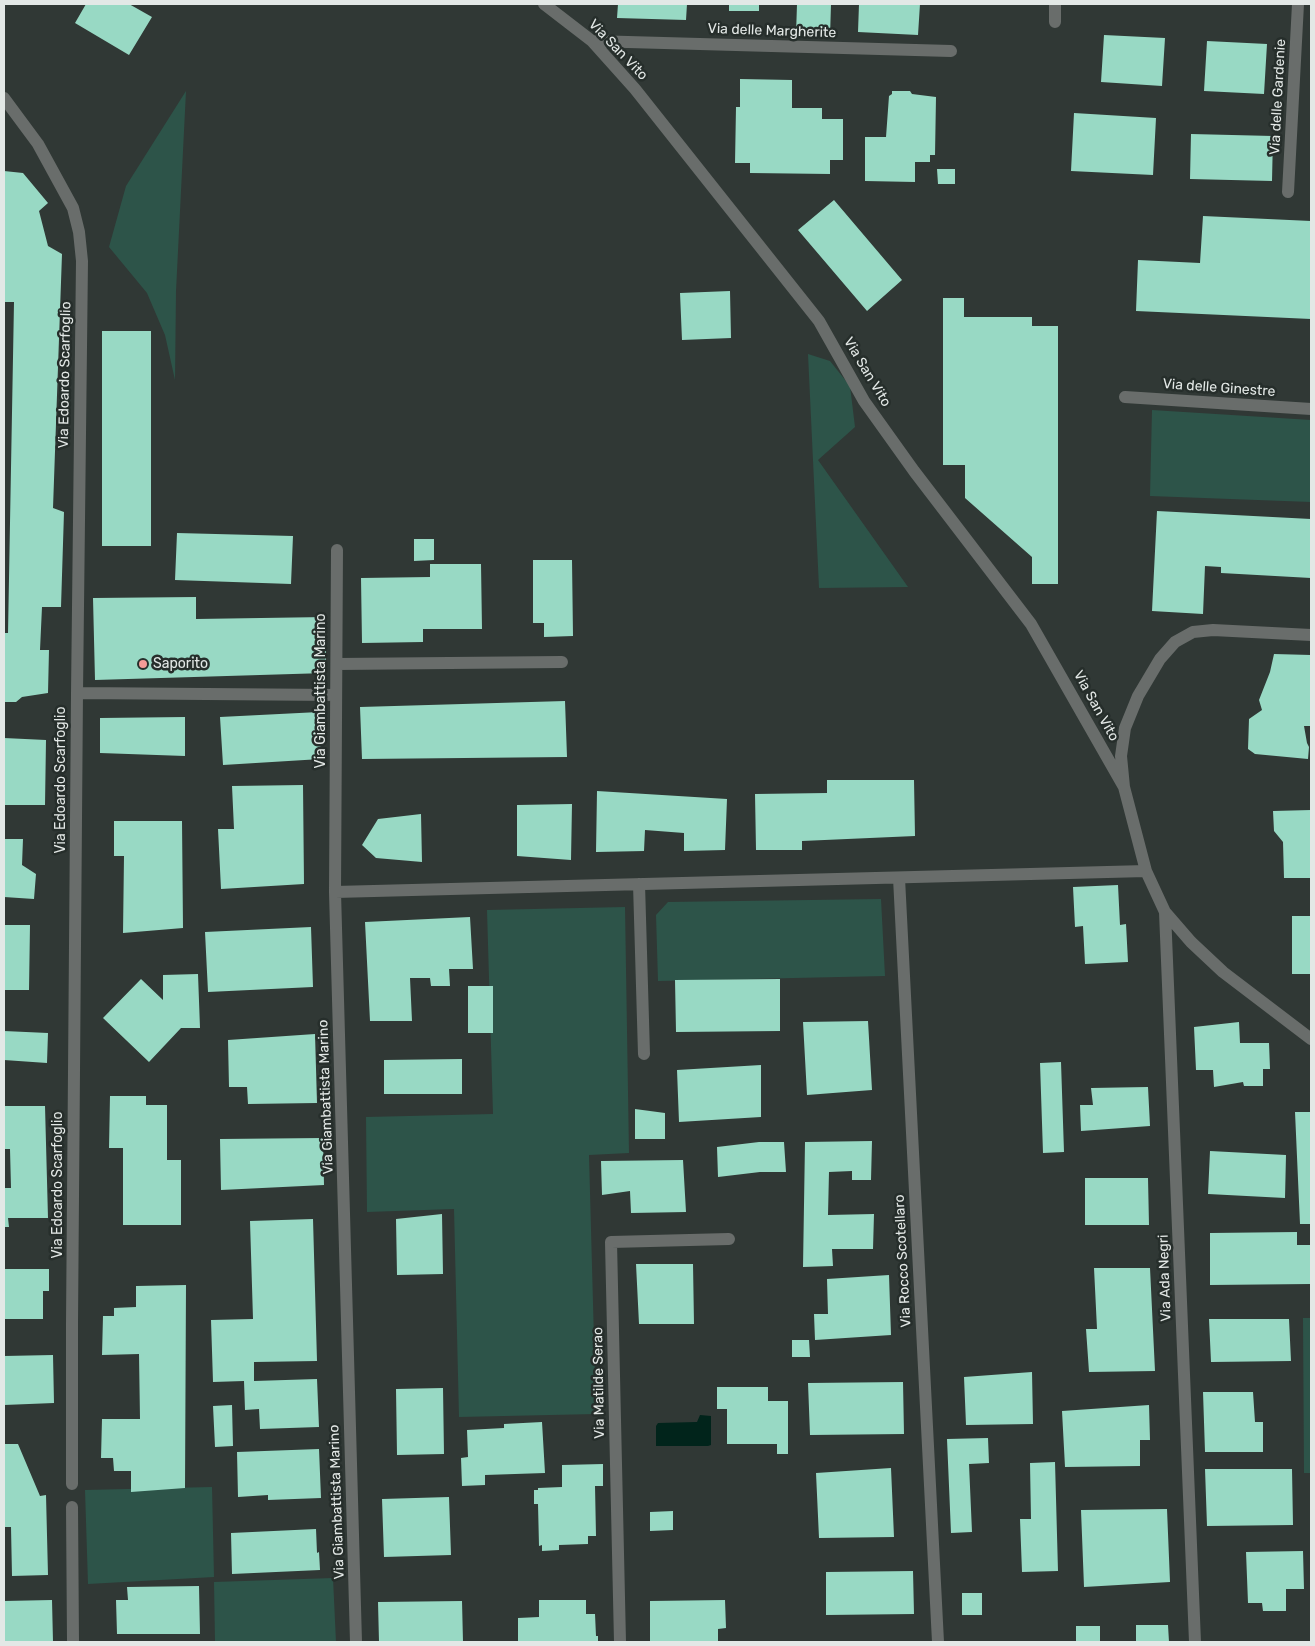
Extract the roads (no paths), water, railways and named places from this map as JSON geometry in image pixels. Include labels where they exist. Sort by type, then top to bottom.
[{"type":"street","name":"Via San Vito","points":[[544,4],[592,41],[635,88],[819,321],[864,401],[1031,624],[1124,787]]},
{"type":"street","points":[[1055,4],[1055,22]]},
{"type":"street","name":"Via delle Gardenie","points":[[1288,192],[1298,4]]},
{"type":"street","name":"Via delle Margherite","points":[[592,41],[951,51]]},
{"type":"street","name":"Via Edoardo Scarfoglio","points":[[4,98],[38,144],[73,208],[80,232],[82,261],[72,1484]]},
{"type":"street","name":"Via delle Ginestre","points":[[1126,397],[1311,409]]},
{"type":"street","name":"Via Giambattista Marino","points":[[337,550],[335,892],[356,1642]]},
{"type":"street","name":"Via San Vito","points":[[1311,635],[1214,630],[1193,632],[1176,642],[1160,659],[1138,696],[1125,728],[1121,756],[1124,787],[1146,871],[1165,912],[1191,942],[1222,972],[1311,1039]]},
{"type":"street","points":[[337,664],[562,662]]},
{"type":"street","points":[[77,693],[336,695]]},
{"type":"street","points":[[335,892],[1146,871]]},
{"type":"street","name":"Via Rocco Scotellaro","points":[[899,878],[938,1642]]},
{"type":"street","points":[[639,884],[644,1054]]},
{"type":"street","name":"Via Ada Negri","points":[[1165,912],[1195,1642]]},
{"type":"street","name":"Via Matilde Serao","points":[[620,1642],[611,1242],[729,1239]]},
{"type":"street","points":[[72,1507],[72,1642]]},
{"type":"place","name":"Saporito","points":[[143,664]]}]
